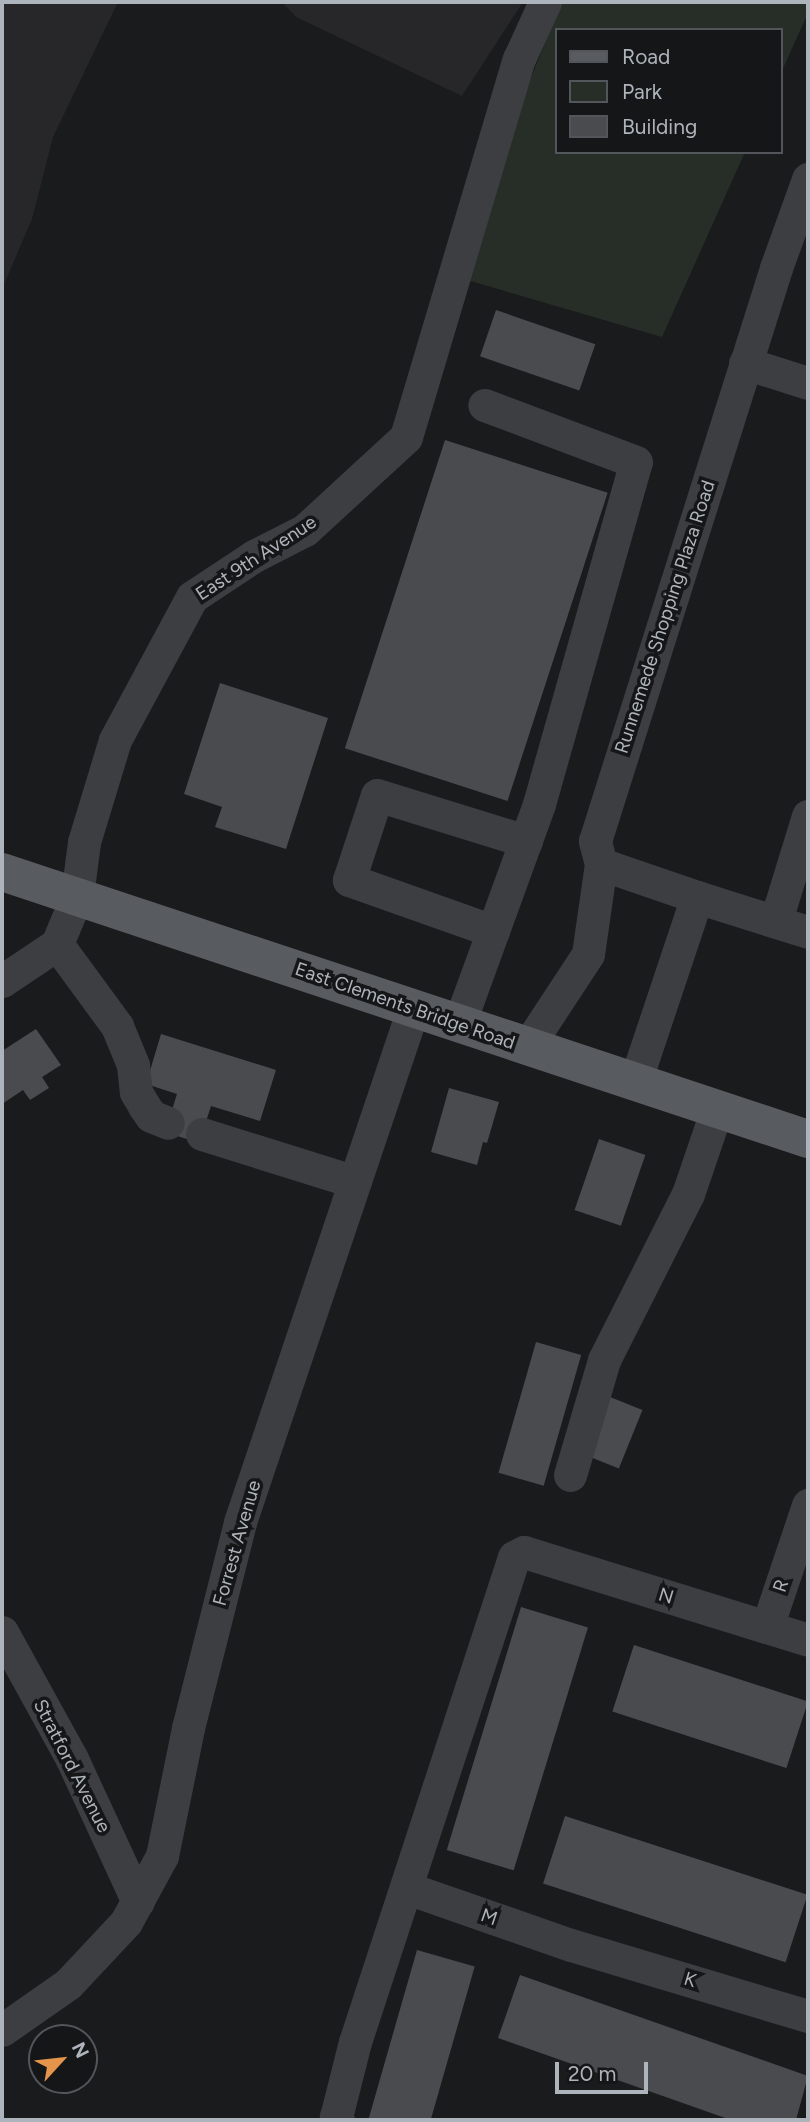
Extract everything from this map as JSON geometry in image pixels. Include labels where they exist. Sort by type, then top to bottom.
[{"type":"main road","name":"East Clements Bridge Road","points":[[2,872],[808,1139]]},
{"type":"street","name":"East 9th Avenue","points":[[57,944],[77,896],[84,842],[115,740],[192,597],[254,556],[305,530],[406,437],[519,59],[545,2]]},
{"type":"street","name":"Runnemede Shopping Plaza Road","points":[[527,1047],[588,954],[601,864],[595,841],[745,363],[807,185]]},
{"type":"street","points":[[745,363],[808,383]]},
{"type":"street","points":[[459,1024],[539,804],[636,462],[484,405]]},
{"type":"street","points":[[493,930],[349,880],[377,795],[526,841]]},
{"type":"street","points":[[776,920],[808,816]]},
{"type":"street","points":[[601,864],[808,932]]},
{"type":"street","points":[[635,1082],[697,897]]},
{"type":"street","points":[[2,981],[57,944],[117,1026],[133,1065],[136,1093],[144,1106],[151,1116],[168,1123]]},
{"type":"street","name":"Forrest Avenue","points":[[2,2030],[68,1984],[126,1922],[162,1856],[188,1728],[240,1522],[413,1009]]},
{"type":"street","points":[[570,1475],[604,1360],[688,1194],[718,1109]]},
{"type":"street","points":[[202,1135],[355,1182]]},
{"type":"street","name":"R","points":[[766,1628],[808,1505]]},
{"type":"street","name":"N","points":[[407,1888],[514,1557],[524,1552],[808,1640]]},
{"type":"street","name":"Stratford Avenue","points":[[2,1632],[72,1759],[138,1902]]},
{"type":"street","points":[[337,2118],[355,2042],[407,1888]]},
{"type":"street","name":"M","points":[[407,1888],[571,1945]]},
{"type":"street","name":"K","points":[[571,1945],[808,2015]]},
{"type":"shaded area","points":[[2,2],[118,2],[53,137],[32,219],[2,289]]},
{"type":"shaded area","points":[[282,2],[523,2],[462,96],[296,17]]},
{"type":"green space","points":[[562,2],[808,2],[808,13],[782,71],[782,28],[554,28],[554,154],[744,154],[662,337],[450,275]]},
{"type":"building","points":[[496,310],[595,344],[579,391],[480,356]]},
{"type":"building","points":[[445,440],[608,493],[508,801],[345,748]]},
{"type":"building","points":[[220,683],[328,718],[286,849],[215,827],[222,807],[184,794]]},
{"type":"building","points":[[36,1029],[61,1065],[42,1077],[49,1088],[30,1100],[23,1090],[2,1104],[2,1051]]},
{"type":"building","points":[[161,1034],[276,1070],[260,1121],[211,1106],[199,1143],[165,1132],[177,1094],[146,1084]]},
{"type":"building","points":[[449,1088],[499,1102],[487,1143],[483,1142],[477,1165],[431,1152]]},
{"type":"building","points":[[599,1139],[645,1155],[621,1226],[575,1210]]},
{"type":"building","points":[[536,1342],[581,1355],[544,1486],[499,1473]]},
{"type":"building","points":[[610,1397],[642,1410],[619,1469],[586,1455]]},
{"type":"building","points":[[521,1607],[588,1627],[514,1870],[447,1850]]},
{"type":"building","points":[[634,1645],[808,1702],[786,1768],[612,1712]]},
{"type":"building","points":[[565,1816],[808,1895],[786,1962],[543,1884]]},
{"type":"building","points":[[417,1950],[475,1967],[431,2120],[368,2120]]},
{"type":"building","points":[[520,1975],[808,2076],[796,2120],[731,2120],[498,2038]]}]
